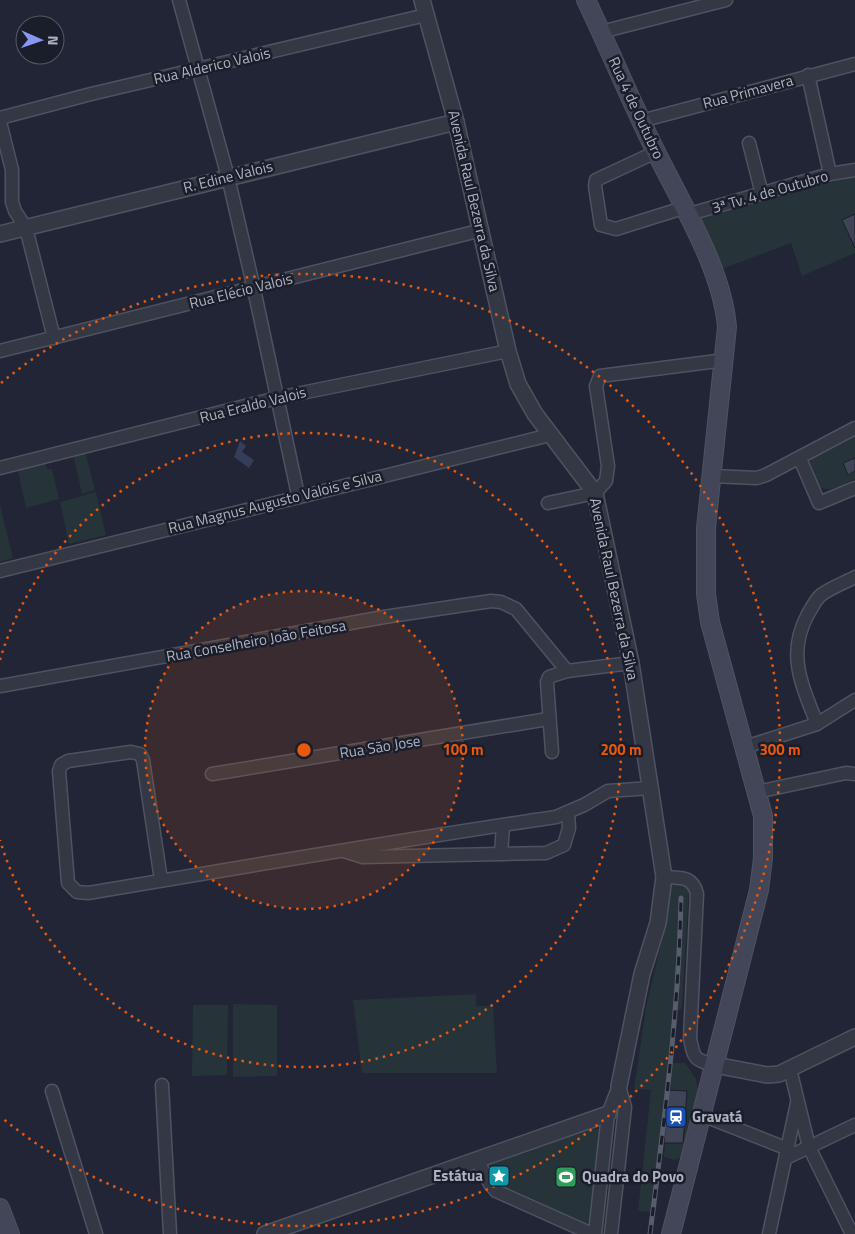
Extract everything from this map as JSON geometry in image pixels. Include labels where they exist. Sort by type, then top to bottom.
[{"type":"main road","name":"Rua 4 de Outubro","points":[[586,0],[641,121],[712,266],[724,303],[727,327],[725,360],[718,405],[711,476],[705,567],[707,612],[764,816],[764,858],[760,890],[671,1234]]},
{"type":"main road","points":[[0,1208],[10,1234]]},
{"type":"street","points":[[179,0],[228,177],[298,496]]},
{"type":"street","name":"Avenida Raul Bezerra da Silva","points":[[422,0],[456,122],[508,351],[518,384],[534,414],[595,493],[631,663],[664,877],[658,923],[642,974],[618,1086],[608,1114],[594,1234]]},
{"type":"street","points":[[602,32],[726,0]]},
{"type":"street","name":"Rua Alderico Valois","points":[[0,118],[426,15]]},
{"type":"street","name":"Rua Primavera","points":[[641,121],[855,64]]},
{"type":"street","points":[[808,75],[830,174]]},
{"type":"street","points":[[0,122],[12,170],[12,202],[15,211],[26,228],[54,338]]},
{"type":"street","name":"R. Edine Valois","points":[[0,234],[456,122]]},
{"type":"street","points":[[749,142],[762,194]]},
{"type":"street","name":"3ª Tv. 4 de Outubro","points":[[656,152],[596,180],[595,186],[601,225],[616,229],[762,194],[830,174],[855,170]]},
{"type":"street","name":"Rua Elécio Valois","points":[[0,351],[254,289],[482,230]]},
{"type":"street","name":"Rua Eraldo Valois","points":[[0,468],[277,398],[508,351]]},
{"type":"street","points":[[548,503],[595,493],[606,481],[608,474],[596,386],[598,379],[605,374],[725,360]]},
{"type":"street","points":[[711,476],[757,478],[800,459],[855,428]]},
{"type":"street","name":"Rua Magnus Augusto Valois e Silva","points":[[0,571],[550,435]]},
{"type":"street","points":[[800,459],[819,503],[855,488]]},
{"type":"street","points":[[817,724],[802,684],[796,640],[821,595],[855,577]]},
{"type":"street","name":"Rua Conselheiro João Feitosa","points":[[0,686],[384,617],[491,601],[511,605],[567,671]]},
{"type":"street","points":[[552,752],[548,719],[547,682],[553,675],[567,671],[631,663]]},
{"type":"street","points":[[745,747],[817,724],[855,700]]},
{"type":"street","name":"Rua São Jose","points":[[212,774],[548,719]]},
{"type":"street","points":[[162,880],[140,754],[131,752],[68,761],[61,765],[59,771],[68,884],[77,892],[88,893],[568,814],[608,791],[651,788]]},
{"type":"street","points":[[757,792],[846,773],[855,774]]},
{"type":"street","points":[[341,850],[363,857],[546,853],[564,845],[569,828],[568,814]]},
{"type":"street","points":[[500,854],[503,825]]},
{"type":"street","points":[[664,877],[689,879],[695,884],[697,894],[690,1038],[693,1054],[698,1060],[767,1075],[790,1069],[855,1038]]},
{"type":"street","points":[[790,1069],[809,1147],[852,1234]]},
{"type":"street","points":[[162,1085],[170,1234]]},
{"type":"street","points":[[611,1234],[625,1107],[618,1086]]},
{"type":"street","points":[[52,1091],[96,1234]]},
{"type":"street","points":[[769,1234],[798,1098]]},
{"type":"street","points":[[265,1234],[625,1107]]},
{"type":"street","points":[[702,1115],[787,1154],[809,1147],[855,1124]]},
{"type":"street","points":[[477,1160],[490,1184],[496,1190],[594,1234]]},
{"type":"street","points":[[601,1178],[617,1179]]},
{"type":"shaded area","points":[[855,175],[855,253],[802,276],[791,243],[722,269],[700,219]]},
{"type":"shaded area","points":[[855,433],[855,479],[829,489],[823,489],[818,486],[811,477],[809,466],[814,456],[828,446]]},
{"type":"shaded area","points":[[85,451],[95,490],[82,494],[73,454]]},
{"type":"shaded area","points":[[45,460],[47,469],[52,469],[59,499],[26,508],[17,467]]},
{"type":"shaded area","points":[[96,492],[106,535],[69,544],[60,502]]},
{"type":"shaded area","points":[[0,505],[13,558],[0,562]]},
{"type":"shaded area","points":[[678,882],[689,889],[682,1009],[676,1010],[670,1063],[685,1063],[696,1079],[698,1090],[681,1157],[675,1160],[664,1157],[670,1064],[656,1213],[638,1211],[651,1090],[634,1089],[646,1007],[668,915],[670,883]]},
{"type":"shaded area","points":[[476,994],[476,1006],[493,1006],[497,1073],[362,1073],[353,1000]]},
{"type":"shaded area","points":[[233,1004],[277,1005],[277,1076],[233,1077]]},
{"type":"shaded area","points":[[193,1005],[228,1005],[227,1075],[192,1076]]},
{"type":"shaded area","points":[[594,1129],[600,1129],[592,1226],[589,1227],[503,1190],[485,1170],[486,1164]]},
{"type":"water","points":[[240,441],[246,446],[242,452],[254,460],[249,468],[234,457]]},
{"type":"building","points":[[855,214],[855,248],[842,220]]},
{"type":"building","points":[[855,458],[855,471],[848,475],[843,463]]},
{"type":"building","name":"Gravatá","points":[[668,1090],[687,1091],[683,1143],[664,1143]]},
{"type":"railway","points":[[650,1234],[674,1024],[681,898]]},
{"type":"place","name":"Gravatá","points":[[676,1117]]},
{"type":"place","name":"Estátua","points":[[499,1176]]},
{"type":"place","name":"Quadra do Povo","points":[[566,1177]]}]
